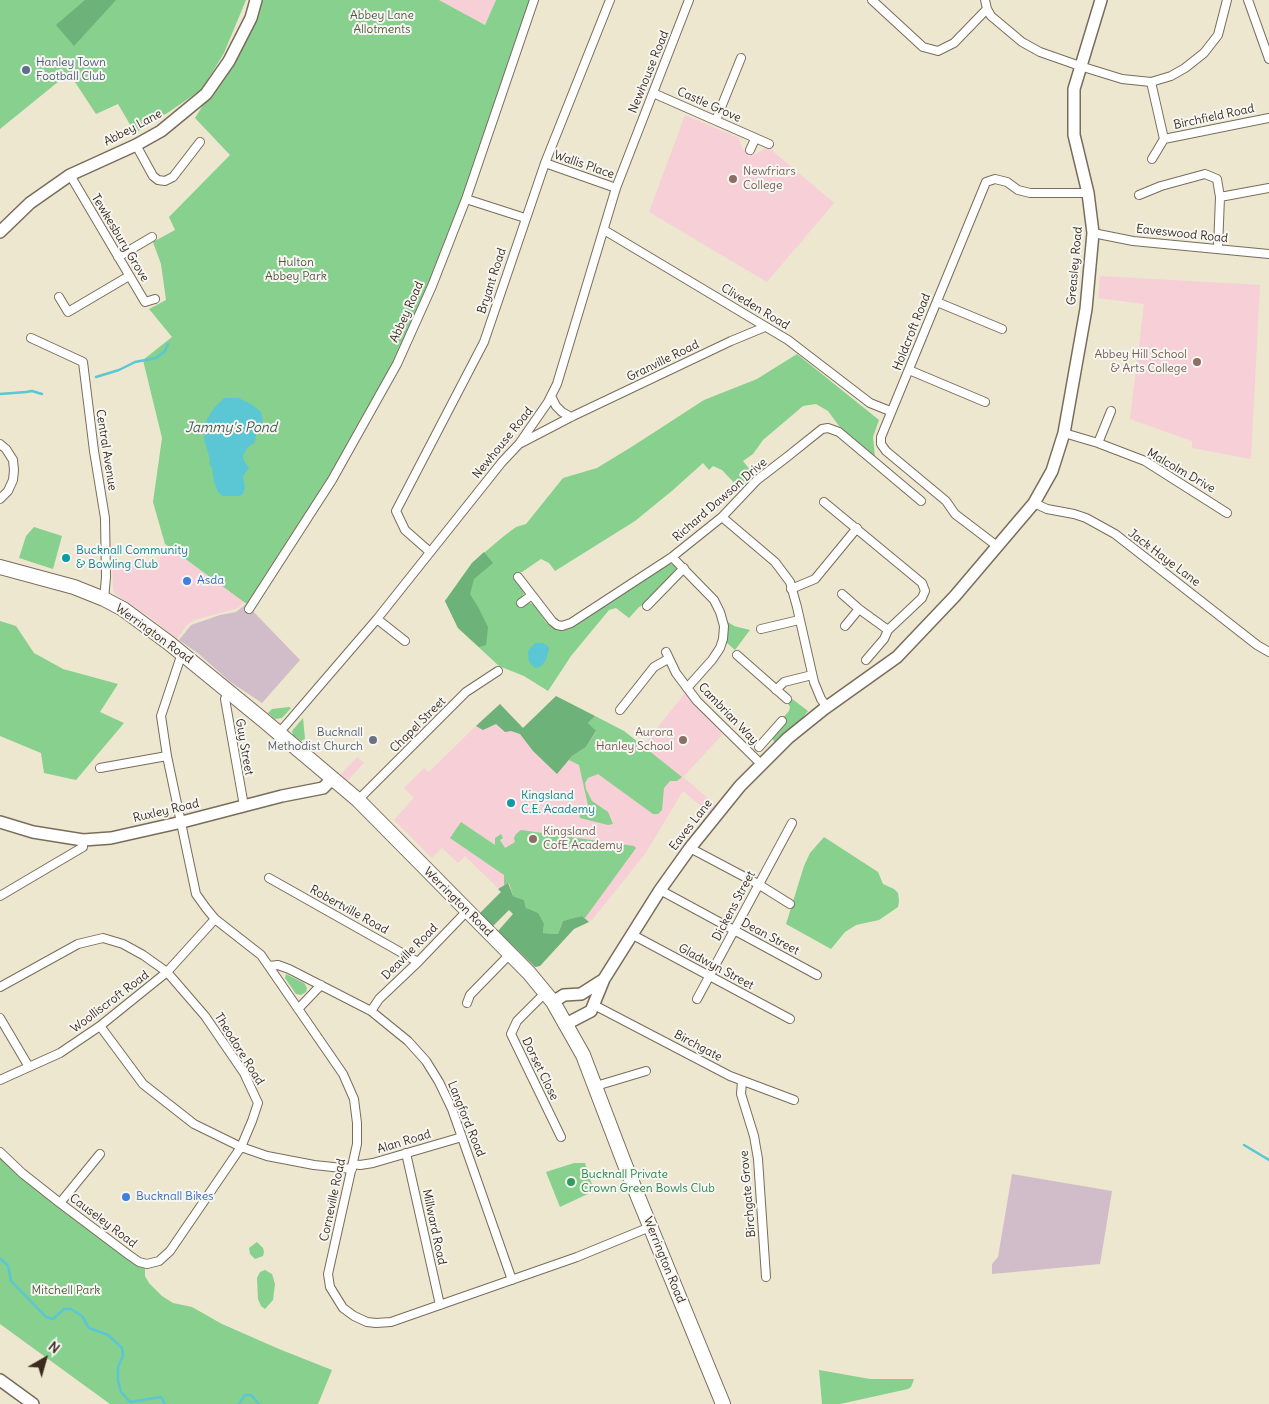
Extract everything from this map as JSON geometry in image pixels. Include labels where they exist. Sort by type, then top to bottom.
[{"type":"highway","name":"Werrington Road","points":[[0,567],[74,587],[104,599],[137,619],[182,653],[358,800],[510,954],[549,997],[583,1055],[612,1133],[723,1404]]},
{"type":"street","name":"Abbey Lane","points":[[2,227],[30,203],[70,175],[136,145],[171,124],[206,94],[229,61],[251,18],[256,0]]},
{"type":"street","name":"Abbey Road","points":[[249,609],[332,480],[397,364],[432,286],[466,199],[534,0]]},
{"type":"street","name":"Bryant Road","points":[[430,552],[405,530],[396,511],[484,342],[544,163],[610,0]]},
{"type":"street","name":"Newhouse Road","points":[[279,733],[377,618],[519,444],[539,417],[551,396],[557,384],[616,188],[690,0]]},
{"type":"street","points":[[872,0],[923,46],[938,51],[954,43],[987,9]]},
{"type":"street","points":[[985,0],[991,16],[1022,42],[1040,52],[1122,79],[1150,82],[1171,76],[1204,54],[1218,35],[1227,0]]},
{"type":"street","name":"Greasley Road","points":[[997,546],[1034,503],[1052,471],[1064,433],[1086,309],[1094,233],[1088,193],[1074,135],[1074,89],[1101,0]]},
{"type":"street","points":[[1248,0],[1269,59]]},
{"type":"street","points":[[716,120],[741,58]]},
{"type":"street","name":"Birchfield Road","points":[[1150,82],[1164,139],[1152,159]]},
{"type":"street","name":"Castle Grove","points":[[653,93],[768,144]]},
{"type":"street","name":"Birchfield Road","points":[[1164,139],[1269,118]]},
{"type":"street","points":[[750,150],[755,139]]},
{"type":"street","points":[[136,145],[153,176],[158,180],[165,181],[173,177],[200,142]]},
{"type":"street","name":"Wallis Place","points":[[544,163],[616,188]]},
{"type":"street","points":[[1140,195],[1161,186],[1205,174],[1217,179],[1220,197],[1218,248]]},
{"type":"street","name":"Tewkesbury Grove","points":[[70,175],[145,302],[155,300]]},
{"type":"street","name":"Holdcroft Road","points":[[997,546],[955,514],[946,500],[886,451],[881,444],[881,437],[986,182],[995,179],[1007,182],[1018,190],[1030,193],[1088,193]]},
{"type":"street","points":[[1220,197],[1269,188]]},
{"type":"street","points":[[466,199],[525,218]]},
{"type":"street","name":"Cliveden Road","points":[[604,230],[788,340],[870,403],[890,412]]},
{"type":"street","name":"Eaveswood Road","points":[[1094,233],[1133,241],[1269,254]]},
{"type":"street","points":[[118,257],[152,237]]},
{"type":"street","points":[[59,297],[68,312],[129,276]]},
{"type":"street","points":[[937,302],[1002,329]]},
{"type":"street","name":"Granville Road","points":[[519,444],[571,417],[765,327]]},
{"type":"street","name":"Central Avenue","points":[[31,338],[83,362],[94,450],[106,518],[104,599]]},
{"type":"street","points":[[909,370],[985,402]]},
{"type":"street","points":[[551,396],[556,406],[571,417]]},
{"type":"street","points":[[1098,442],[1111,411]]},
{"type":"street","name":"Richard Dawson Drive","points":[[518,577],[552,621],[562,626],[571,622],[672,556],[722,516],[757,480],[822,428],[838,432],[921,501]]},
{"type":"street","name":"Malcolm Drive","points":[[1064,433],[1098,442],[1145,461],[1227,513]]},
{"type":"street","points":[[0,444],[6,449],[13,460],[14,470],[13,480],[8,490],[0,499]]},
{"type":"street","points":[[824,502],[922,584],[925,591],[922,598],[888,630],[884,639],[866,660]]},
{"type":"street","name":"Jack Haye Lane","points":[[1034,503],[1047,509],[1086,518],[1115,534],[1257,645],[1269,652]]},
{"type":"street","points":[[722,516],[775,562],[790,582],[812,674],[826,708]]},
{"type":"street","points":[[791,589],[815,579],[857,528]]},
{"type":"street","name":"Eaves Lane","points":[[566,1024],[591,1011],[604,979],[660,890],[690,848],[740,786],[775,750],[826,708],[897,656],[943,610],[997,546]]},
{"type":"street","points":[[672,556],[714,600],[724,626],[720,648],[687,688]]},
{"type":"street","points":[[647,606],[684,568]]},
{"type":"street","points":[[842,594],[888,630]]},
{"type":"street","points":[[521,603],[532,595]]},
{"type":"street","points":[[845,626],[859,609]]},
{"type":"street","points":[[377,618],[405,642]]},
{"type":"street","points":[[761,629],[799,620]]},
{"type":"street","name":"Corneville Road","points":[[182,653],[161,716],[167,756],[182,822],[194,889],[200,902],[215,919],[260,954],[269,966],[343,1074],[355,1105],[357,1140],[328,1274],[330,1287],[338,1301],[350,1314],[362,1320],[376,1323],[391,1322],[616,1242],[650,1226]]},
{"type":"street","points":[[737,655],[787,699]]},
{"type":"street","name":"Cambrian Way","points":[[620,710],[654,666],[667,656],[687,688],[719,725],[761,764]]},
{"type":"street","points":[[739,670],[746,662]]},
{"type":"street","name":"Chapel Street","points":[[358,800],[466,692],[498,671]]},
{"type":"street","points":[[776,690],[784,682],[812,674]]},
{"type":"street","name":"Guy Street","points":[[229,692],[225,699],[244,806]]},
{"type":"street","points":[[759,747],[782,722]]},
{"type":"street","points":[[766,740],[775,750]]},
{"type":"street","points":[[100,768],[167,756]]},
{"type":"street","name":"Ruxley Road","points":[[0,822],[33,832],[82,840],[111,838],[282,796],[323,788],[333,778]]},
{"type":"street","name":"Dickens Street","points":[[697,999],[792,823]]},
{"type":"street","points":[[0,896],[83,847],[82,840]]},
{"type":"street","points":[[690,848],[758,884],[790,904]]},
{"type":"street","name":"Robertville Road","points":[[269,878],[418,962]]},
{"type":"street","name":"Dean Street","points":[[660,890],[817,975]]},
{"type":"street","name":"Deaville Road","points":[[371,1011],[379,999],[418,962],[466,911]]},
{"type":"street","name":"Woolliscroft Road","points":[[0,1080],[60,1053],[100,1026],[167,972],[215,919]]},
{"type":"street","name":"Gladwyn Street","points":[[631,934],[790,1019]]},
{"type":"street","points":[[0,987],[78,944],[103,938],[130,948],[167,972]]},
{"type":"street","points":[[467,1003],[470,995],[510,954]]},
{"type":"street","name":"Langford Road","points":[[269,966],[278,965],[284,967],[371,1011],[408,1041],[426,1061],[448,1099],[512,1280]]},
{"type":"street","name":"Theodore Road","points":[[167,972],[205,1016],[244,1073],[258,1103],[241,1147]]},
{"type":"street","name":"Eaves Lane","points":[[549,997],[581,994],[604,979]]},
{"type":"street","points":[[298,1009],[321,985]]},
{"type":"street","name":"Dorset Close","points":[[549,997],[517,1021],[511,1034],[561,1137]]},
{"type":"street","name":"Birchgate","points":[[594,1004],[742,1081],[794,1100]]},
{"type":"street","points":[[0,1018],[29,1067]]},
{"type":"street","name":"Alan Road","points":[[100,1026],[143,1084],[194,1124],[241,1147],[267,1156],[352,1166],[366,1165],[462,1137]]},
{"type":"street","points":[[596,1086],[646,1071]]},
{"type":"street","name":"Birchgate Grove","points":[[742,1081],[741,1094],[754,1136],[758,1159],[766,1277]]},
{"type":"street","name":"Causeley Road","points":[[0,1152],[22,1173],[60,1203],[139,1262],[147,1264],[159,1261],[170,1250],[241,1147]]},
{"type":"street","points":[[60,1203],[100,1154]]},
{"type":"street","name":"Millward Road","points":[[406,1154],[440,1306]]},
{"type":"street","points":[[0,1380],[33,1404]]},
{"type":"shaded area","points":[[439,0],[496,0],[485,25]]},
{"type":"shaded area","name":"Newfriars College","points":[[685,115],[739,138],[742,149],[756,154],[768,147],[834,203],[767,282],[649,212]]},
{"type":"shaded area","name":"Abbey Hill School & Arts College","points":[[1100,276],[1260,285],[1251,459],[1192,448],[1192,441],[1130,419],[1144,304],[1098,298]]},
{"type":"shaded area","points":[[174,551],[244,602],[238,608],[194,620],[186,626],[177,639],[151,618],[115,594],[113,589],[112,561],[160,560],[160,552]]},
{"type":"shaded area","points":[[246,604],[300,660],[262,703],[229,681],[199,654],[179,640],[191,625],[220,615],[236,612]]},
{"type":"shaded area","name":"Kingsland CofE Academy","points":[[685,693],[723,734],[683,777],[716,805],[709,813],[683,791],[645,854],[592,920],[573,929],[540,966],[535,967],[498,931],[514,915],[509,910],[493,926],[480,913],[501,891],[465,856],[458,863],[442,848],[432,858],[394,820],[414,798],[404,788],[424,768],[429,772],[500,704],[523,728],[556,696],[624,731],[643,746]]},
{"type":"shaded area","points":[[357,757],[364,763],[346,782],[339,776]]},
{"type":"shaded area","points":[[1012,1174],[1112,1191],[1100,1264],[992,1274],[992,1264],[998,1257]]},
{"type":"green space","points":[[0,0],[246,0],[224,53],[202,89],[135,133],[118,104],[96,114],[69,73],[0,129]]},
{"type":"green space","points":[[85,0],[116,0],[74,46],[56,25]]},
{"type":"green space","name":"Hulton Abbey Park","points":[[260,0],[439,0],[485,25],[496,0],[530,0],[463,198],[429,284],[394,363],[330,477],[248,605],[165,544],[153,502],[162,438],[143,360],[172,337],[149,309],[166,300],[161,264],[153,242],[175,230],[169,217],[230,155],[195,118],[254,23]]},
{"type":"green space","points":[[797,354],[879,420],[873,437],[875,457],[839,426],[828,411],[816,404],[803,406],[763,440],[753,454],[743,461],[754,475],[740,489],[722,470],[713,466],[709,470],[703,463],[635,521],[555,571],[549,563],[541,559],[522,572],[519,572],[514,576],[524,593],[516,602],[520,608],[529,603],[534,604],[546,622],[552,627],[564,629],[666,565],[671,564],[676,569],[676,573],[647,603],[639,607],[629,618],[616,608],[609,610],[571,656],[548,691],[524,676],[499,666],[458,628],[445,601],[472,563],[516,527],[526,524],[563,478],[597,468],[704,400],[757,379]]},
{"type":"green space","points":[[34,527],[62,536],[53,569],[19,558],[26,536]]},
{"type":"green space","points":[[484,552],[493,563],[474,579],[470,594],[488,627],[486,645],[479,647],[458,628],[445,601],[472,563]]},
{"type":"green space","points":[[0,621],[16,626],[34,653],[63,669],[118,684],[100,712],[124,723],[76,780],[44,773],[41,753],[0,736]]},
{"type":"green space","points":[[728,622],[734,626],[750,630],[735,650],[727,643]]},
{"type":"green space","points":[[556,696],[595,716],[588,723],[596,731],[586,747],[572,756],[557,774],[533,751],[520,734],[511,731],[505,732],[496,724],[483,730],[476,726],[500,704],[523,728]]},
{"type":"green space","points":[[791,698],[808,711],[797,725],[776,745],[772,738],[781,720],[789,711],[790,707],[787,702]]},
{"type":"green space","points":[[291,708],[282,718],[275,719],[268,713],[272,709]]},
{"type":"green space","points":[[595,716],[624,731],[682,777],[677,781],[670,781],[664,788],[662,810],[658,814],[653,814],[598,774],[588,778],[585,783],[586,789],[592,801],[608,812],[613,824],[608,825],[580,818],[579,813],[587,812],[586,806],[588,805],[579,765],[569,760],[586,747],[596,732],[588,723]]},
{"type":"green space","points":[[303,718],[305,739],[301,741],[293,735],[292,731]]},
{"type":"green space","points":[[461,822],[495,845],[495,838],[501,834],[503,838],[500,840],[505,848],[515,842],[516,834],[521,830],[634,846],[636,848],[585,918],[582,916],[563,921],[558,934],[543,933],[544,924],[526,908],[524,900],[513,896],[509,883],[504,885],[504,875],[450,838]]},
{"type":"green space","points":[[824,837],[878,872],[883,884],[898,893],[899,901],[898,907],[879,920],[856,925],[845,932],[831,949],[786,924],[804,866],[810,853]]},
{"type":"green space","points":[[508,883],[513,896],[524,900],[526,908],[538,913],[544,924],[543,933],[558,934],[563,921],[582,916],[589,922],[574,929],[540,966],[535,967],[498,931],[513,914],[509,910],[493,926],[480,913],[501,892],[498,889]]},
{"type":"green space","points":[[286,974],[304,983],[307,988],[306,992],[301,995],[296,994],[285,978]]},
{"type":"green space","name":"Mitchell Park","points":[[0,1155],[145,1265],[145,1276],[162,1296],[173,1303],[192,1307],[222,1324],[332,1370],[318,1404],[110,1404],[0,1324]]},
{"type":"green space","name":"Bucknall Private Crown Green Bowls Club","points":[[574,1163],[585,1163],[594,1191],[560,1207],[546,1172]]},
{"type":"green space","points":[[257,1242],[264,1252],[263,1256],[255,1259],[250,1254],[249,1248]]},
{"type":"green space","points":[[265,1270],[272,1274],[275,1284],[273,1300],[265,1309],[261,1306],[258,1299],[257,1278],[260,1272]]},
{"type":"green space","points":[[819,1370],[870,1379],[914,1379],[911,1387],[908,1389],[840,1404],[822,1404]]},
{"type":"water","name":"Jammy's Pond","points":[[224,398],[238,398],[251,404],[261,412],[263,422],[257,423],[255,442],[247,448],[243,456],[249,468],[243,476],[245,489],[242,495],[238,496],[223,496],[218,492],[204,439],[206,421],[214,408]]},
{"type":"water","points":[[535,643],[542,643],[548,646],[549,649],[546,660],[540,667],[535,668],[529,662],[528,651]]},
{"type":"waterway","points":[[96,377],[119,370],[135,362],[156,358],[165,351],[168,344]]},
{"type":"waterway","points":[[0,394],[32,391],[42,394]]},
{"type":"waterway","points":[[1244,1145],[1269,1160]]},
{"type":"waterway","points":[[0,1258],[8,1266],[11,1281],[46,1317],[53,1319],[64,1309],[71,1309],[82,1316],[89,1328],[108,1335],[122,1348],[123,1356],[118,1367],[118,1381],[121,1392],[130,1402],[161,1397],[165,1404]]},
{"type":"waterway","points":[[239,1404],[245,1395],[251,1395],[259,1404]]},
{"type":"place","name":"Hanley Town Football Club","points":[[26,70]]},
{"type":"place","name":"Newfriars College","points":[[733,179]]},
{"type":"place","name":"Abbey Hill School & Arts College","points":[[1197,362]]},
{"type":"place","name":"Bucknall Community & Bowling Club","points":[[66,558]]},
{"type":"place","name":"Asda","points":[[187,581]]},
{"type":"place","name":"Bucknall Methodist Church","points":[[373,740]]},
{"type":"place","name":"Aurora Hanley School","points":[[683,740]]},
{"type":"place","name":"Kingsland C.E. Academy","points":[[511,803]]},
{"type":"place","name":"Kingsland CofE Academy","points":[[533,839]]},
{"type":"place","name":"Bucknall Private Crown Green Bowls Club","points":[[571,1182]]},
{"type":"place","name":"Bucknall Bikes","points":[[126,1197]]},
{"type":"park label","name":"Abbey Lane Allotments","points":[[382,23]]}]
